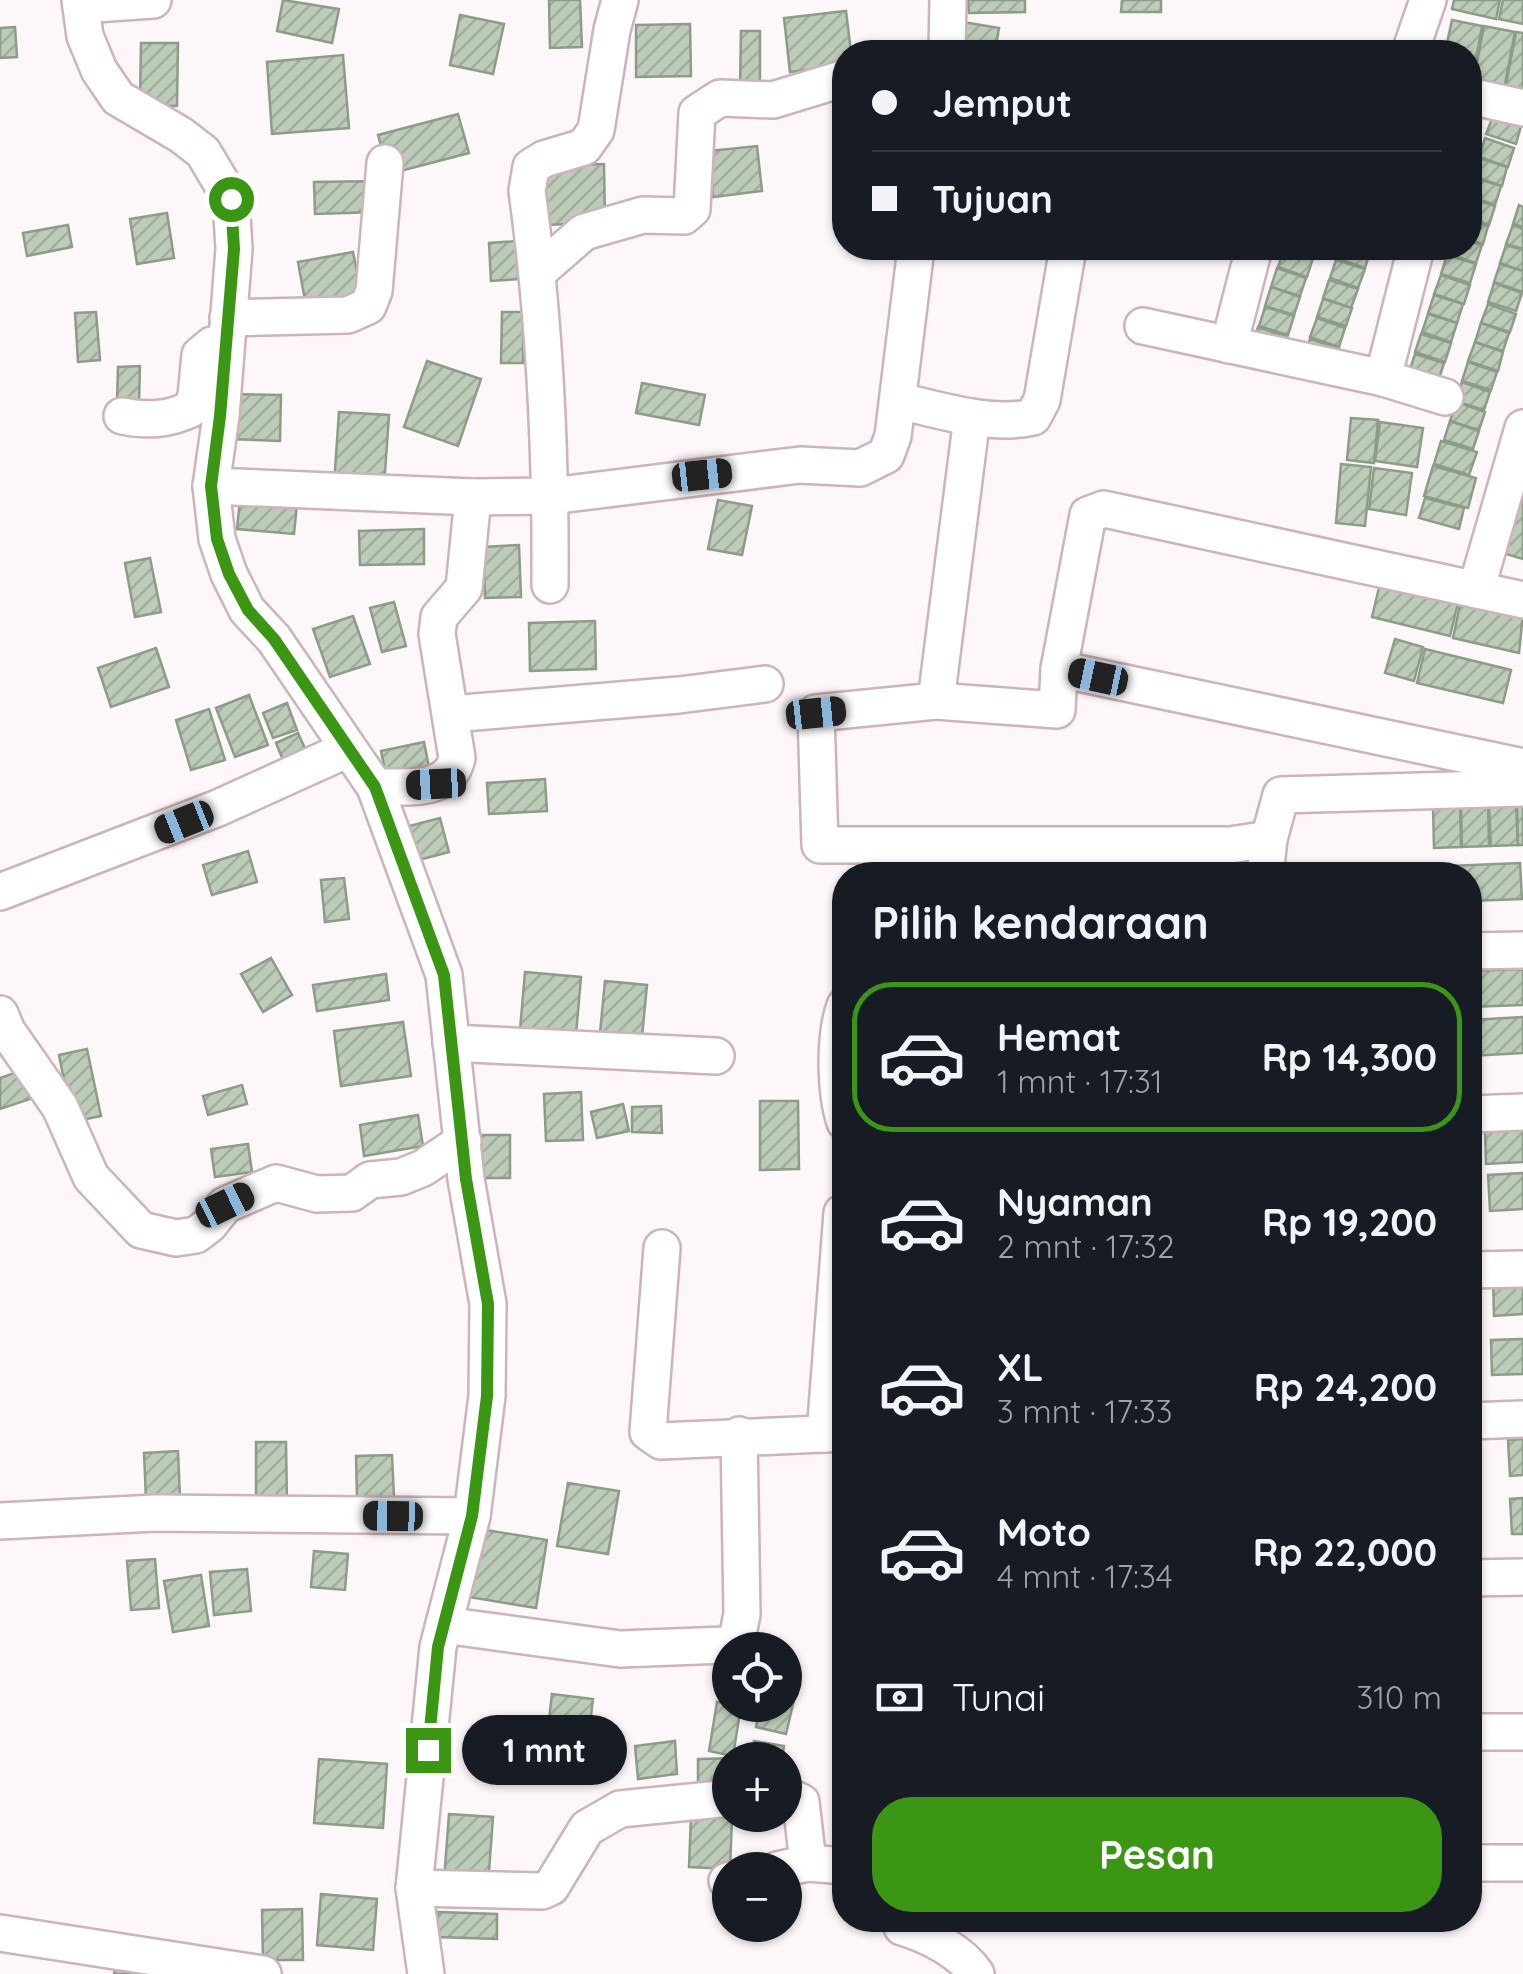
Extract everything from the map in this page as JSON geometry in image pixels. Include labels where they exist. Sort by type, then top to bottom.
[{"type":"street","points":[[153,0],[80,2],[85,36],[99,70],[118,98],[182,135],[203,152],[231,199],[234,249],[211,486],[217,539],[229,574],[248,610],[274,639],[375,787],[444,975],[463,1141],[488,1304],[487,1396],[472,1516],[438,1647],[414,1888],[426,1974]]},
{"type":"street","points":[[550,584],[551,450],[527,191],[531,167],[584,147],[596,130],[620,0]]},
{"type":"street","points":[[947,40],[948,0]]},
{"type":"street","points":[[1414,40],[1428,0]]},
{"type":"street","points":[[537,273],[584,232],[643,215],[684,216],[692,209],[696,112],[720,98],[773,100],[832,82]]},
{"type":"street","points":[[1482,99],[1523,108]]},
{"type":"street","points":[[122,416],[141,420],[174,417],[191,409],[200,355],[227,331],[348,315],[368,306],[374,291],[385,163]]},
{"type":"street","points":[[211,486],[473,497],[551,496],[800,465],[860,468],[886,454],[893,436],[915,260]]},
{"type":"street","points":[[898,401],[972,417],[1014,421],[1033,417],[1042,400],[1066,260]]},
{"type":"street","points":[[1229,345],[1251,260]]},
{"type":"street","points":[[1383,378],[1413,260]]},
{"type":"street","points":[[1143,326],[1383,378],[1445,397]]},
{"type":"street","points":[[936,701],[972,417]]},
{"type":"street","points":[[1476,590],[1523,428]]},
{"type":"street","points":[[375,787],[436,784],[455,770],[457,758],[437,634],[439,617],[464,588],[473,497]]},
{"type":"street","points":[[1269,839],[1230,845],[820,845],[816,713],[936,701],[1057,710],[1059,669],[1088,515],[1104,509],[1523,600]]},
{"type":"street","points":[[1059,669],[1523,767]]},
{"type":"street","points":[[451,714],[765,684]]},
{"type":"street","points":[[0,892],[218,808],[348,749]]},
{"type":"street","points":[[1266,862],[1282,795],[1523,788]]},
{"type":"street","points":[[1482,951],[1523,950]]},
{"type":"street","points":[[0,1014],[60,1107],[91,1177],[142,1230],[176,1238],[196,1235],[225,1205],[276,1183],[317,1194],[352,1193],[370,1180],[401,1177],[423,1168],[463,1141]]},
{"type":"street","points":[[451,1042],[716,1056]]},
{"type":"street","points":[[1482,1114],[1523,1112]]},
{"type":"street","points":[[662,1248],[648,1432],[661,1441],[832,1433]]},
{"type":"street","points":[[1482,1270],[1523,1270]]},
{"type":"street","points":[[1482,1421],[1523,1419]]},
{"type":"street","points":[[444,1625],[620,1649],[725,1644],[737,1639],[742,1614],[739,1435]]},
{"type":"street","points":[[0,1520],[156,1513],[472,1516]]},
{"type":"street","points":[[1482,1578],[1523,1577]]},
{"type":"street","points":[[1482,1732],[1523,1732]]},
{"type":"street","points":[[414,1888],[542,1891],[551,1886],[587,1828],[620,1809],[712,1800]]},
{"type":"street","points":[[1482,1863],[1523,1863]]},
{"type":"street","points":[[802,1867],[832,1866]]},
{"type":"street","points":[[917,1932],[968,1962],[976,1974]]},
{"type":"street","points":[[0,1933],[247,1972]]},
{"type":"building","points":[[283,0],[339,9],[332,43],[277,31]]},
{"type":"building","points":[[549,0],[580,0],[582,47],[550,48]]},
{"type":"building","points":[[968,0],[1025,0],[1025,12],[969,13]]},
{"type":"building","points":[[1122,0],[1161,0],[1161,12],[1121,12]]},
{"type":"building","points":[[1454,0],[1500,0],[1496,19],[1452,9]]},
{"type":"building","points":[[1503,0],[1523,0],[1523,24],[1499,19]]},
{"type":"building","points":[[846,11],[850,40],[832,40],[832,67],[790,72],[784,18]]},
{"type":"building","points":[[460,15],[504,24],[493,74],[450,65]]},
{"type":"building","points":[[1452,20],[1482,26],[1480,40],[1448,40]]},
{"type":"building","points":[[963,22],[999,28],[997,40],[961,40]]},
{"type":"building","points":[[690,24],[691,76],[636,77],[636,25]]},
{"type":"building","points":[[1484,26],[1515,32],[1504,89],[1482,85]]},
{"type":"building","points":[[15,27],[17,57],[0,58],[0,28]]},
{"type":"building","points":[[741,31],[760,31],[760,88],[740,87]]},
{"type":"building","points":[[1516,32],[1523,33],[1523,93],[1505,90]]},
{"type":"building","points":[[141,43],[178,43],[177,106],[140,105]]},
{"type":"building","points":[[343,55],[349,128],[272,134],[267,62]]},
{"type":"building","points":[[458,114],[469,153],[389,174],[378,135]]},
{"type":"building","points":[[1493,116],[1521,126],[1516,144],[1486,134]]},
{"type":"building","points":[[1485,138],[1514,148],[1508,167],[1482,158]]},
{"type":"building","points":[[757,146],[762,191],[713,197],[708,151]]},
{"type":"building","points":[[1482,159],[1507,167],[1502,186],[1482,179]]},
{"type":"building","points":[[604,164],[605,223],[541,225],[540,166]]},
{"type":"building","points":[[1482,180],[1501,186],[1495,205],[1482,200]]},
{"type":"building","points":[[377,181],[377,212],[315,214],[314,182]]},
{"type":"building","points":[[1482,202],[1495,206],[1489,225],[1482,222]]},
{"type":"building","points":[[1519,205],[1523,207],[1523,227],[1513,224]]},
{"type":"building","points":[[167,213],[174,258],[137,264],[130,219]]},
{"type":"building","points":[[1482,224],[1488,226],[1482,244]]},
{"type":"building","points":[[68,225],[72,247],[27,256],[23,233]]},
{"type":"building","points":[[1513,225],[1523,229],[1523,249],[1506,244]]},
{"type":"building","points":[[517,241],[519,279],[491,281],[489,243]]},
{"type":"building","points":[[1506,245],[1523,250],[1523,271],[1500,263]]},
{"type":"building","points":[[353,252],[362,297],[306,306],[298,262]]},
{"type":"building","points":[[1280,260],[1312,260],[1307,277],[1278,267]]},
{"type":"building","points":[[1336,260],[1365,269],[1358,288],[1330,278]]},
{"type":"building","points":[[1342,260],[1368,260],[1365,268]]},
{"type":"building","points":[[1445,260],[1476,264],[1470,283],[1441,274]]},
{"type":"building","points":[[1500,264],[1523,271],[1523,292],[1494,282]]},
{"type":"building","points":[[1277,268],[1306,278],[1300,296],[1271,287]]},
{"type":"building","points":[[1441,275],[1470,285],[1464,304],[1434,294]]},
{"type":"building","points":[[1329,280],[1358,289],[1351,308],[1323,298]]},
{"type":"building","points":[[1494,283],[1522,293],[1516,311],[1488,302]]},
{"type":"building","points":[[1271,287],[1300,297],[1294,315],[1265,306]]},
{"type":"building","points":[[1434,295],[1463,304],[1457,323],[1428,313]]},
{"type":"building","points":[[1323,299],[1352,308],[1346,326],[1317,317]]},
{"type":"building","points":[[1488,304],[1516,314],[1510,332],[1481,323]]},
{"type":"building","points":[[1265,307],[1294,316],[1288,335],[1259,326]]},
{"type":"building","points":[[96,312],[100,360],[78,362],[75,313]]},
{"type":"building","points":[[502,312],[523,312],[523,363],[501,363]]},
{"type":"building","points":[[1428,314],[1457,323],[1451,342],[1422,332]]},
{"type":"building","points":[[1317,318],[1345,328],[1339,347],[1310,337]]},
{"type":"building","points":[[1481,323],[1509,333],[1503,351],[1475,342]]},
{"type":"building","points":[[1258,327],[1287,337],[1281,355],[1252,346]]},
{"type":"building","points":[[1421,334],[1451,343],[1445,362],[1415,352]]},
{"type":"building","points":[[1310,339],[1339,348],[1333,366],[1304,357]]},
{"type":"building","points":[[1475,342],[1503,352],[1498,371],[1468,361]]},
{"type":"building","points":[[1415,354],[1444,363],[1438,382],[1409,372]]},
{"type":"building","points":[[427,361],[481,379],[458,446],[404,427]]},
{"type":"building","points":[[1468,362],[1497,372],[1491,390],[1462,381]]},
{"type":"building","points":[[140,366],[139,402],[117,402],[118,367]]},
{"type":"building","points":[[1462,382],[1490,392],[1484,410],[1455,401]]},
{"type":"building","points":[[642,383],[705,395],[699,425],[636,413]]},
{"type":"building","points":[[231,394],[281,395],[280,441],[229,439]]},
{"type":"building","points":[[1457,402],[1485,412],[1479,430],[1450,421]]},
{"type":"building","points":[[339,412],[389,415],[384,487],[334,484]]},
{"type":"building","points":[[1351,418],[1378,420],[1374,463],[1347,460]]},
{"type":"building","points":[[1450,421],[1479,431],[1473,449],[1444,440]]},
{"type":"building","points":[[1380,422],[1423,428],[1417,467],[1375,461]]},
{"type":"building","points":[[1441,441],[1477,452],[1469,475],[1434,464]]},
{"type":"building","points":[[1341,464],[1371,467],[1365,526],[1336,523]]},
{"type":"building","points":[[1433,466],[1476,478],[1468,508],[1424,496]]},
{"type":"building","points":[[1374,468],[1412,473],[1406,515],[1369,509]]},
{"type":"building","points":[[1513,496],[1523,499],[1523,559],[1496,551]]},
{"type":"building","points":[[1425,498],[1464,508],[1459,529],[1419,518]]},
{"type":"building","points":[[240,499],[297,504],[294,534],[237,529]]},
{"type":"building","points":[[718,500],[752,506],[742,555],[708,549]]},
{"type":"building","points":[[424,529],[424,564],[360,565],[359,531]]},
{"type":"building","points":[[519,545],[521,597],[485,598],[483,547]]},
{"type":"building","points":[[150,558],[161,612],[135,617],[125,563]]},
{"type":"building","points":[[1381,579],[1459,599],[1450,636],[1372,617]]},
{"type":"building","points":[[1461,600],[1523,614],[1519,653],[1453,638]]},
{"type":"building","points":[[394,602],[406,646],[382,652],[370,608]]},
{"type":"building","points":[[353,616],[370,664],[330,677],[313,629]]},
{"type":"building","points":[[595,621],[596,669],[530,671],[529,623]]},
{"type":"building","points":[[1395,639],[1423,647],[1414,681],[1385,673]]},
{"type":"building","points":[[156,648],[169,687],[111,707],[98,668]]},
{"type":"building","points":[[1425,649],[1511,670],[1503,703],[1417,683]]},
{"type":"building","points":[[249,695],[268,745],[235,757],[216,708]]},
{"type":"building","points":[[287,703],[297,730],[273,738],[263,713]]},
{"type":"building","points":[[209,709],[225,760],[191,770],[176,720]]},
{"type":"building","points":[[298,733],[308,755],[285,765],[276,743]]},
{"type":"building","points":[[424,742],[431,777],[388,785],[381,751]]},
{"type":"building","points":[[545,779],[547,811],[489,814],[487,783]]},
{"type":"building","points":[[1516,804],[1518,845],[1491,846],[1489,805]]},
{"type":"building","points":[[1523,804],[1523,845],[1518,845],[1517,805]]},
{"type":"building","points":[[1488,805],[1489,846],[1462,847],[1461,806]]},
{"type":"building","points":[[1460,806],[1461,847],[1434,848],[1433,807]]},
{"type":"building","points":[[440,818],[449,852],[415,861],[406,827]]},
{"type":"building","points":[[248,851],[257,882],[212,895],[203,865]]},
{"type":"building","points":[[1520,863],[1522,899],[1482,901],[1482,865]]},
{"type":"building","points":[[344,878],[349,919],[325,922],[321,880]]},
{"type":"building","points":[[271,958],[292,995],[263,1012],[241,974]]},
{"type":"building","points":[[1523,969],[1523,1005],[1482,1007],[1482,971]]},
{"type":"building","points":[[525,972],[581,977],[576,1035],[520,1030]]},
{"type":"building","points":[[386,974],[389,1000],[317,1011],[313,985]]},
{"type":"building","points":[[605,981],[647,985],[641,1047],[599,1043]]},
{"type":"building","points":[[1523,1017],[1523,1053],[1482,1055],[1482,1019]]},
{"type":"building","points":[[403,1022],[411,1076],[341,1086],[334,1031]]},
{"type":"building","points":[[87,1049],[101,1116],[72,1122],[59,1055]]},
{"type":"building","points":[[26,1069],[36,1097],[0,1109],[0,1078]]},
{"type":"building","points":[[242,1085],[247,1104],[208,1115],[203,1096]]},
{"type":"building","points":[[581,1092],[583,1140],[546,1141],[544,1094]]},
{"type":"building","points":[[760,1101],[798,1101],[799,1169],[760,1170]]},
{"type":"building","points":[[623,1104],[629,1131],[597,1138],[591,1112]]},
{"type":"building","points":[[661,1106],[662,1133],[632,1132],[632,1107]]},
{"type":"building","points":[[418,1115],[423,1146],[364,1156],[360,1125]]},
{"type":"building","points":[[1523,1126],[1523,1162],[1486,1164],[1485,1128]]},
{"type":"building","points":[[481,1135],[510,1135],[510,1178],[481,1178]]},
{"type":"building","points":[[248,1144],[252,1172],[215,1177],[211,1149]]},
{"type":"building","points":[[1523,1173],[1523,1209],[1490,1211],[1488,1175]]},
{"type":"building","points":[[1523,1279],[1523,1314],[1494,1316],[1493,1280]]},
{"type":"building","points":[[1523,1339],[1523,1374],[1492,1375],[1491,1340]]},
{"type":"building","points":[[1523,1439],[1523,1475],[1510,1476],[1508,1440]]},
{"type":"building","points":[[256,1442],[286,1442],[287,1503],[256,1503]]},
{"type":"building","points":[[178,1451],[180,1498],[146,1500],[144,1453]]},
{"type":"building","points":[[392,1455],[394,1497],[357,1499],[356,1456]]},
{"type":"building","points":[[568,1483],[619,1491],[608,1554],[557,1546]]},
{"type":"building","points":[[1523,1498],[1523,1534],[1512,1534],[1510,1499]]},
{"type":"building","points":[[474,1528],[547,1540],[536,1608],[463,1596]]},
{"type":"building","points":[[314,1551],[348,1554],[345,1590],[311,1587]]},
{"type":"building","points":[[155,1559],[159,1608],[131,1610],[127,1561]]},
{"type":"building","points":[[247,1569],[251,1611],[214,1615],[210,1572]]},
{"type":"building","points":[[201,1575],[209,1626],[173,1632],[164,1581]]},
{"type":"building","points":[[552,1694],[593,1699],[584,1773],[544,1769],[544,1765],[501,1765],[501,1729],[548,1728]]},
{"type":"building","points":[[714,1722],[738,1722],[735,1742],[712,1742],[712,1752],[709,1751]]},
{"type":"building","points":[[757,1722],[789,1722],[786,1734],[756,1727]]},
{"type":"building","points":[[675,1741],[677,1774],[638,1779],[635,1746]]},
{"type":"building","points":[[319,1759],[387,1764],[383,1828],[314,1823]]},
{"type":"building","points":[[698,1759],[712,1759],[712,1793],[698,1793]]},
{"type":"building","points":[[449,1814],[493,1817],[488,1885],[444,1881]]},
{"type":"building","points":[[691,1816],[712,1817],[712,1832],[731,1832],[731,1852],[712,1852],[712,1868],[689,1867]]},
{"type":"building","points":[[321,1894],[377,1899],[373,1950],[317,1945]]},
{"type":"building","points":[[302,1909],[303,1960],[263,1960],[262,1910]]},
{"type":"building","points":[[438,1912],[497,1914],[497,1939],[436,1937]]},
{"type":"building","points":[[116,1965],[148,1973],[148,1974],[114,1974]]},
{"type":"route","points":[[231,199],[234,249],[211,486],[217,539],[229,574],[248,610],[274,639],[375,787],[444,975],[466,1179],[488,1304],[487,1396],[472,1516],[438,1647],[428,1750]]}]
